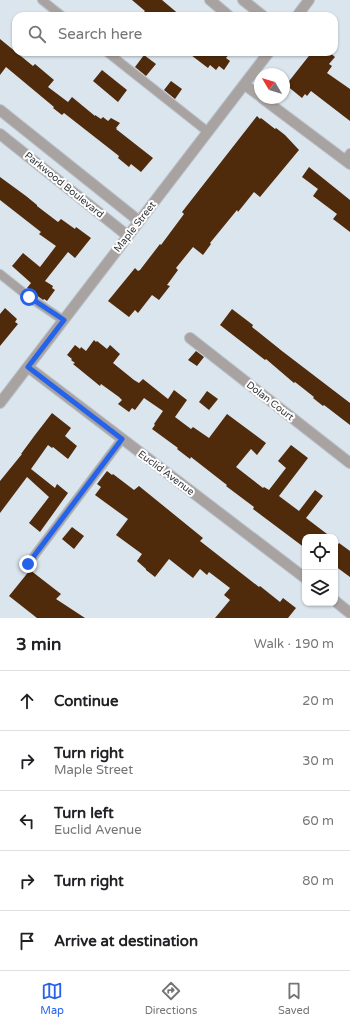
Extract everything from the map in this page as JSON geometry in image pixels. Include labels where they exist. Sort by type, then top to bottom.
[{"type":"street","points":[[210,0],[224,12]]},
{"type":"street","points":[[243,0],[258,12]]},
{"type":"street","points":[[300,12],[309,0]]},
{"type":"street","name":"Maple Street","points":[[0,403],[266,56]]},
{"type":"street","points":[[244,85],[254,92]]},
{"type":"street","points":[[271,104],[348,159]]},
{"type":"street","points":[[0,110],[139,221]]},
{"type":"street","name":"Parkwood Boulevard","points":[[0,134],[128,236]]},
{"type":"street","name":"Dolan Court","points":[[190,338],[350,463]]},
{"type":"street","name":"Euclid Avenue","points":[[28,367],[302,576]]},
{"type":"street","points":[[338,603],[350,613]]},
{"type":"lane","points":[[42,0],[57,12]]},
{"type":"lane","points":[[112,56],[208,132]]},
{"type":"lane","points":[[0,274],[29,297],[64,320]]},
{"type":"lane","points":[[28,564],[122,439]]},
{"type":"building","points":[[132,0],[162,0],[176,12],[144,12],[145,11]]},
{"type":"building","points":[[0,39],[12,49],[12,56],[21,56],[33,66],[35,64],[54,80],[48,87],[68,102],[72,97],[95,116],[101,119],[103,117],[108,121],[111,118],[120,123],[116,129],[153,158],[141,172],[131,164],[129,167],[118,158],[119,156],[64,113],[62,115],[53,108],[54,107],[6,67],[0,75]]},
{"type":"building","points":[[143,56],[156,64],[146,76],[135,67]]},
{"type":"building","points":[[192,56],[228,56],[226,58],[230,61],[224,70],[219,66],[216,70],[210,65],[208,68]]},
{"type":"building","points":[[309,56],[334,56],[335,57],[329,64],[332,66],[327,73],[350,89],[350,121],[311,91],[307,96],[305,94],[302,98],[290,88],[290,80]]},
{"type":"building","points":[[102,70],[127,90],[118,102],[93,81]]},
{"type":"building","points":[[171,81],[182,89],[175,99],[164,90]]},
{"type":"building","points":[[257,116],[285,135],[299,150],[260,197],[254,192],[238,212],[237,210],[210,243],[211,244],[203,255],[193,247],[176,268],[178,270],[167,285],[170,286],[159,300],[152,295],[138,313],[135,310],[129,317],[108,301],[135,268],[138,271],[140,270],[160,244],[161,245],[184,214],[182,212]]},
{"type":"building","points":[[309,167],[350,200],[350,232],[333,219],[337,214],[313,196],[318,189],[302,177]]},
{"type":"building","points":[[0,177],[58,222],[61,219],[75,229],[76,227],[91,238],[75,258],[68,252],[45,281],[53,286],[52,288],[55,290],[47,301],[44,299],[43,300],[27,288],[31,283],[12,266],[23,253],[40,267],[56,246],[39,234],[41,232],[0,200]]},
{"type":"building","points":[[5,308],[17,319],[15,322],[18,324],[0,346],[0,314]]},
{"type":"building","points":[[232,309],[253,325],[252,327],[282,351],[350,403],[350,425],[324,405],[323,406],[313,398],[314,397],[295,382],[294,383],[266,359],[265,360],[220,325]]},
{"type":"building","points":[[94,340],[107,349],[110,345],[120,354],[113,363],[134,380],[139,383],[143,379],[168,399],[174,390],[187,400],[175,417],[191,429],[193,427],[209,438],[227,414],[266,443],[257,455],[251,449],[236,467],[263,488],[264,487],[269,490],[286,468],[278,461],[291,445],[308,458],[279,496],[299,511],[315,490],[323,496],[306,518],[327,534],[302,534],[302,546],[253,509],[254,507],[226,486],[227,485],[191,457],[190,459],[152,429],[163,411],[144,398],[135,410],[132,408],[129,412],[118,404],[122,400],[119,397],[101,384],[100,386],[73,364],[75,363],[67,355],[75,345],[86,351]]},
{"type":"building","points":[[196,351],[204,357],[197,366],[188,360]]},
{"type":"building","points":[[207,391],[218,399],[209,410],[199,402]]},
{"type":"building","points":[[52,413],[71,428],[65,436],[77,446],[68,459],[53,447],[52,448],[48,445],[31,469],[55,488],[57,484],[68,493],[40,532],[29,523],[49,497],[27,477],[0,513],[0,481]]},
{"type":"building","points":[[107,471],[134,490],[139,486],[203,538],[200,541],[259,587],[260,586],[280,602],[283,598],[296,608],[288,618],[215,618],[230,600],[224,595],[230,588],[209,572],[207,575],[200,569],[193,578],[169,559],[155,577],[137,561],[142,554],[116,535],[128,519],[95,495],[101,487],[97,484]]},
{"type":"building","points":[[72,527],[84,536],[74,549],[62,539]]},
{"type":"building","points":[[339,543],[350,551],[350,577],[338,568]]},
{"type":"building","points":[[30,570],[61,594],[56,599],[85,618],[37,618],[9,596]]},
{"type":"route","points":[[28,564],[122,439],[28,367],[64,320],[29,297]]}]
